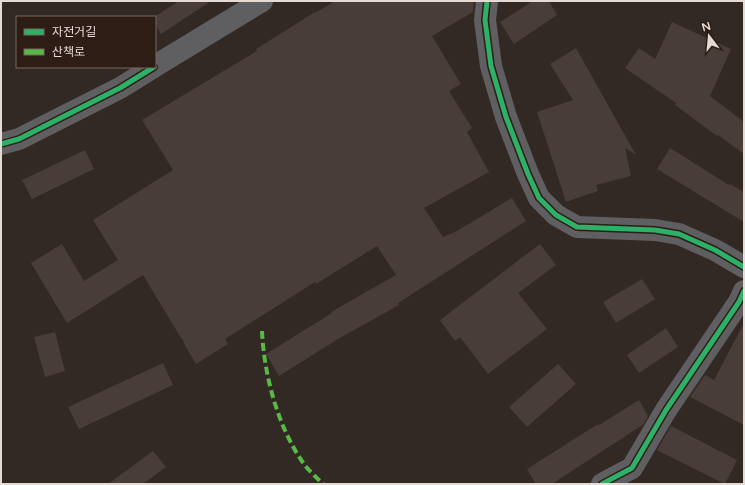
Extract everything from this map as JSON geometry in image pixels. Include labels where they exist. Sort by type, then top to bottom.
[{"type":"street","points":[[487,1],[485,20],[491,66],[506,117],[539,198],[556,215],[577,227],[655,230],[679,234],[716,250],[744,267]]},
{"type":"street","points":[[156,66],[259,2]]},
{"type":"street","points":[[1,144],[19,139],[120,88],[152,68]]},
{"type":"street","points":[[602,484],[629,476],[666,410],[739,302],[744,291]]},
{"type":"building","points":[[179,1],[211,1],[161,34],[156,26],[156,16]]},
{"type":"building","points":[[335,1],[474,1],[473,12],[432,36],[461,84],[449,91],[472,128],[467,132],[489,172],[424,208],[443,237],[457,231],[512,198],[526,221],[398,303],[399,305],[338,339],[279,376],[266,354],[332,313],[331,312],[396,275],[377,246],[316,284],[315,282],[225,339],[228,344],[196,364],[182,338],[143,275],[67,323],[31,263],[62,244],[84,281],[118,260],[93,220],[173,170],[142,120],[257,51],[256,49]]},
{"type":"building","points":[[533,1],[549,1],[557,15],[514,44],[500,22]]},
{"type":"building","points":[[672,22],[731,49],[710,96],[744,122],[744,154],[675,105],[676,103],[625,68],[639,48],[655,59]]},
{"type":"building","points":[[576,48],[636,155],[625,148],[631,176],[596,185],[598,191],[566,202],[537,112],[573,100],[550,64]]},
{"type":"building","points":[[670,148],[729,185],[730,184],[744,192],[744,222],[657,169]]},
{"type":"building","points":[[85,150],[94,169],[32,199],[22,180]]},
{"type":"building","points":[[540,244],[556,265],[518,293],[547,329],[488,374],[460,337],[455,341],[440,320]]},
{"type":"building","points":[[642,279],[655,299],[616,323],[603,302]]},
{"type":"building","points":[[744,323],[744,425],[690,397],[705,375],[714,380]]},
{"type":"building","points":[[666,328],[678,347],[639,373],[627,355]]},
{"type":"building","points":[[55,332],[65,371],[45,377],[34,337]]},
{"type":"building","points":[[163,363],[173,385],[79,429],[68,407]]},
{"type":"building","points":[[558,364],[576,384],[527,427],[509,407]]},
{"type":"building","points":[[639,400],[648,416],[644,424],[552,484],[536,484],[527,469]]},
{"type":"building","points":[[671,426],[737,460],[725,484],[657,450]]},
{"type":"building","points":[[153,451],[166,467],[143,484],[108,484]]},
{"type":"marked path","points":[[262,331],[263,348],[269,383],[280,418],[295,450],[304,464],[323,484]]},
{"type":"cycle path","points":[[487,1],[485,20],[491,66],[506,117],[539,198],[556,215],[577,227],[655,230],[679,234],[715,250],[744,267]]},
{"type":"cycle path","points":[[1,144],[19,139],[120,88],[152,68]]},
{"type":"cycle path","points":[[602,484],[632,468],[666,410],[739,302],[744,291]]}]
